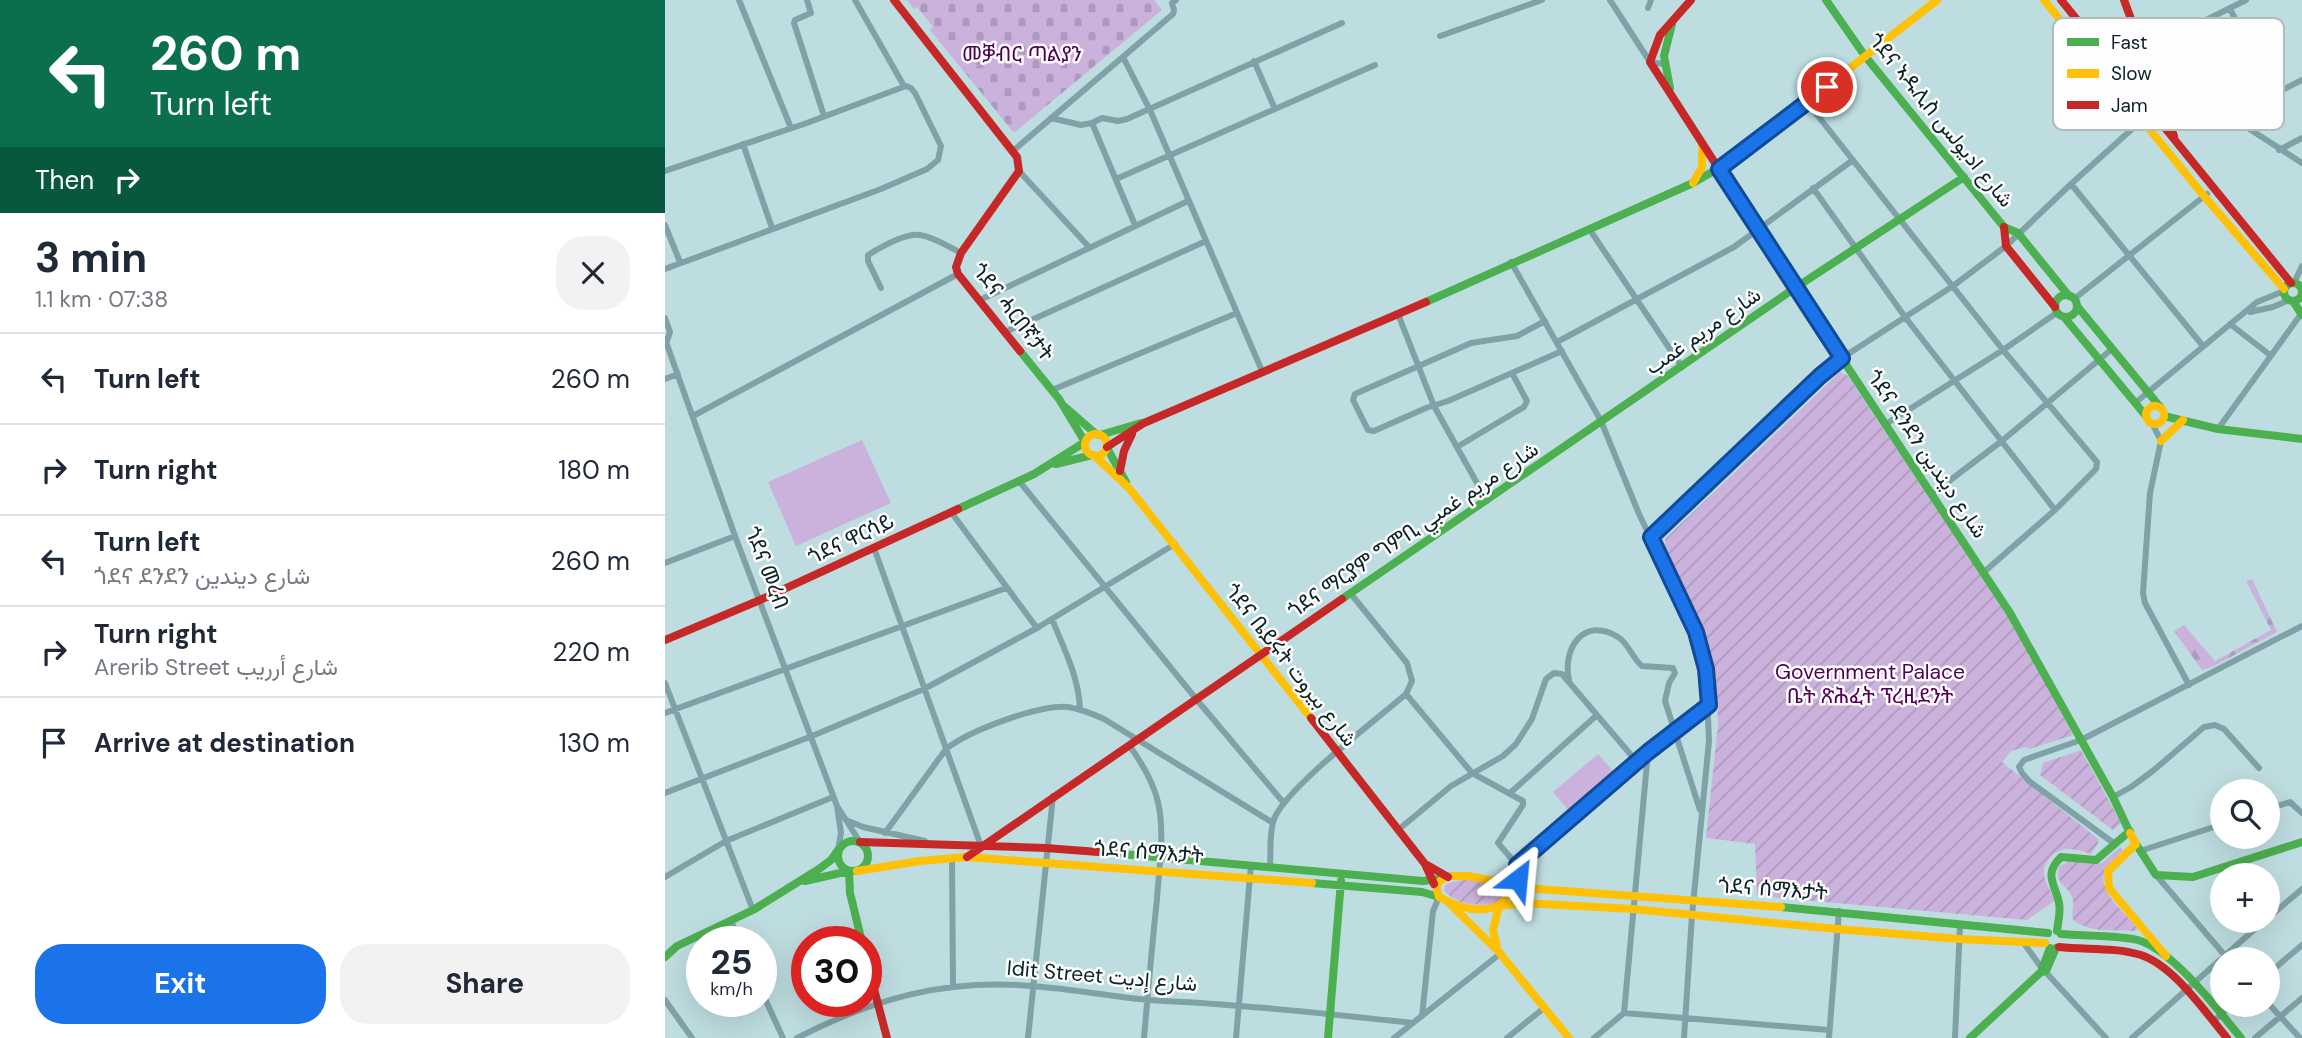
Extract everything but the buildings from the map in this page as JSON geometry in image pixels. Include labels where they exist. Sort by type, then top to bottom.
[{"type":"main road","points":[[894,0],[1014,150],[1019,171]]},
{"type":"main road","points":[[1650,62],[1660,35],[1691,0]]},
{"type":"main road","name":"ጎደና ኣዱሊስ شارع اديولس","points":[[1826,0],[1865,56],[2004,227],[2018,233],[2162,412]]},
{"type":"main road","points":[[1085,442],[1091,435],[1144,423],[1693,183],[1719,169],[1937,0]]},
{"type":"main road","points":[[2044,0],[2059,18],[2069,9]]},
{"type":"main road","points":[[2061,0],[2076,18]]},
{"type":"main road","points":[[2124,0],[2131,18]]},
{"type":"main road","points":[[1663,55],[1673,21]]},
{"type":"main road","name":"ጎደና ደንደን شارع ديندين","points":[[1663,55],[1671,93]]},
{"type":"main road","name":"ጎደና ደንደን شارع ديندين","points":[[1650,62],[1795,288],[2017,624],[2113,797],[2138,848],[2156,875]]},
{"type":"main road","points":[[2150,130],[2284,290],[2285,296],[2301,315]]},
{"type":"main road","points":[[2166,130],[2301,288],[2302,295],[2291,301]]},
{"type":"main road","points":[[2172,130],[2176,142]]},
{"type":"main road","points":[[1693,183],[1702,167],[1702,142]]},
{"type":"main road","points":[[2187,175],[2197,168]]},
{"type":"main road","name":"ጎደና ሓርበኛታት","points":[[1019,171],[961,253],[956,267],[958,274],[1065,407]]},
{"type":"main road","name":"شارع مريم غمب","points":[[1601,421],[1795,288],[1964,177]]},
{"type":"main road","name":"ጎደና ኣዱሊስ شارع اديولس","points":[[2004,227],[2006,246]]},
{"type":"main road","points":[[2006,246],[2149,420],[2159,423],[2162,412]]},
{"type":"main road","points":[[2284,290],[2296,282]]},
{"type":"main road","points":[[2059,298],[2074,300],[2073,314],[2059,312],[2059,298]]},
{"type":"main road","points":[[2149,420],[2149,408],[2155,406],[2183,421],[2218,429],[2302,439]]},
{"type":"main road","points":[[1065,407],[1105,438],[1107,448],[1129,488]]},
{"type":"main road","points":[[1065,407],[1085,442],[1086,450],[1129,488]]},
{"type":"main road","name":"ጎደና ማርያም ግምቢ شارع مريم غمبي","points":[[967,857],[1601,421]]},
{"type":"main road","points":[[2161,441],[2183,421]]},
{"type":"main road","points":[[1093,456],[1101,455],[1144,423]]},
{"type":"main road","points":[[1120,471],[1124,451],[1134,430]]},
{"type":"main road","name":"ጎደና ዋርሳይ","points":[[665,640],[760,600],[1019,481],[1050,466],[1085,442]]},
{"type":"main road","name":"ጎደና ዋርሳይ","points":[[1050,466],[1093,456]]},
{"type":"main road","name":"ጎደና ቤይሩት شارع بيروت","points":[[1129,488],[1425,864]]},
{"type":"main road","points":[[1970,1038],[2043,970],[2053,946],[2059,907],[2050,878],[2053,865],[2061,857],[2096,860],[2130,831]]},
{"type":"main road","points":[[665,957],[677,946],[753,910],[819,869],[831,860],[845,842],[855,840],[864,845],[868,855],[866,865],[853,871]]},
{"type":"main road","name":"ጎደና ሰማእታት","points":[[860,842],[1046,848],[1342,873],[1440,878],[1468,876],[1525,888],[1839,911],[1961,925],[2137,940]]},
{"type":"main road","points":[[2156,875],[2193,877],[2302,842]]},
{"type":"main road","points":[[2138,848],[2108,871],[2109,888],[2210,1003]]},
{"type":"main road","points":[[838,850],[841,865],[853,871]]},
{"type":"main road","name":"ጎደና ሰማእታት","points":[[796,883],[853,871],[967,857],[1250,877],[1422,892],[1470,908],[1483,909],[1525,903],[1633,909],[1837,929],[2135,953],[2153,959],[2186,992]]},
{"type":"main road","points":[[1425,864],[1440,878]]},
{"type":"main road","points":[[1425,864],[1440,878],[1440,896],[1473,923],[1499,951],[1569,1038]]},
{"type":"main road","points":[[853,871],[851,893],[858,926]]},
{"type":"main road","points":[[1328,1038],[1342,873]]},
{"type":"main road","points":[[1496,880],[1504,886],[1506,893],[1504,902],[1499,906],[1493,930],[1499,951]]},
{"type":"main road","points":[[2135,953],[2141,927]]},
{"type":"main road","points":[[2053,946],[2063,939],[2055,933]]},
{"type":"main road","points":[[2137,940],[2166,956]]},
{"type":"main road","points":[[2186,992],[2227,1038]]},
{"type":"main road","points":[[881,1017],[887,1038]]},
{"type":"main road","points":[[2223,1017],[2241,1038]]},
{"type":"street","points":[[739,0],[791,128]]},
{"type":"street","points":[[807,0],[811,12],[794,23],[824,116]]},
{"type":"street","points":[[855,0],[904,86]]},
{"type":"street","points":[[1440,36],[1542,0]]},
{"type":"street","points":[[1610,0],[1650,62],[1663,55]]},
{"type":"street","points":[[2212,18],[2246,0]]},
{"type":"street","points":[[1014,150],[1173,14],[1172,1]]},
{"type":"street","points":[[2230,9],[2235,18]]},
{"type":"street","points":[[1051,118],[1081,125],[1102,118],[1118,121],[1150,110],[1342,23]]},
{"type":"street","points":[[1643,50],[1663,55]]},
{"type":"street","points":[[1123,57],[1150,110],[1262,371]]},
{"type":"street","points":[[1254,61],[1275,109]]},
{"type":"street","points":[[1116,179],[1375,65]]},
{"type":"street","points":[[2284,88],[2302,80]]},
{"type":"street","points":[[665,171],[904,86],[909,86],[915,93],[941,146],[934,165],[881,189],[680,262],[667,270]]},
{"type":"street","points":[[1807,102],[2046,404],[2098,465],[2055,509],[1984,572]]},
{"type":"street","points":[[1092,123],[1135,225]]},
{"type":"street","points":[[1651,537],[1842,358],[1953,286],[2006,246],[2131,130]]},
{"type":"street","points":[[2251,130],[2302,163]]},
{"type":"street","points":[[2279,150],[2302,138]]},
{"type":"street","points":[[743,144],[772,228]]},
{"type":"street","points":[[1557,342],[1734,247],[1853,160]]},
{"type":"street","points":[[1019,171],[1089,247]]},
{"type":"street","points":[[2071,184],[2203,346]]},
{"type":"street","points":[[1813,188],[1905,317],[2055,509]]},
{"type":"street","points":[[2074,300],[2214,189]]},
{"type":"street","points":[[980,300],[1188,201]]},
{"type":"street","points":[[665,225],[680,262]]},
{"type":"street","points":[[1590,230],[1682,367]]},
{"type":"street","points":[[881,288],[867,261],[868,255],[907,237],[925,236],[961,253]]},
{"type":"street","points":[[1005,332],[1206,241]]},
{"type":"street","points":[[1511,262],[1601,421],[1629,490],[1696,632],[1706,669],[1709,741],[1693,901],[1684,1038]]},
{"type":"street","points":[[2296,282],[2302,266]]},
{"type":"street","points":[[693,416],[958,274]]},
{"type":"street","points":[[2136,403],[2257,302],[2284,290]]},
{"type":"street","points":[[2248,312],[2291,301]]},
{"type":"street","points":[[1886,424],[2059,312]]},
{"type":"street","points":[[1052,390],[1237,313]]},
{"type":"street","points":[[1398,314],[1434,406],[1487,501]]},
{"type":"street","points":[[2218,429],[2301,315]]},
{"type":"street","name":"ጎደና መረብ","points":[[665,318],[670,332],[666,340],[735,536],[837,806]]},
{"type":"street","points":[[1545,321],[1517,336],[1471,343],[1417,365],[1355,394],[1353,400],[1371,432],[1562,351]]},
{"type":"street","points":[[2230,324],[2270,355]]},
{"type":"street","points":[[1932,494],[2003,440],[2112,349]]},
{"type":"street","points":[[1457,447],[1524,407],[1527,401],[1512,373]]},
{"type":"street","points":[[665,379],[678,374]]},
{"type":"street","points":[[2149,420],[2161,441],[2150,493],[2143,593],[2145,603],[2189,685]]},
{"type":"street","points":[[1019,481],[1283,802]]},
{"type":"street","points":[[951,512],[1037,628]]},
{"type":"street","points":[[665,563],[735,536]]},
{"type":"street","points":[[665,793],[924,689],[1037,628],[1175,544]]},
{"type":"street","points":[[874,548],[981,846]]},
{"type":"street","points":[[665,713],[1006,589]]},
{"type":"street","points":[[1270,867],[1273,823],[1283,802],[1406,694],[1412,681],[1408,663],[1351,594]]},
{"type":"street","points":[[1052,619],[1076,679],[1080,692],[1080,709]]},
{"type":"street","points":[[2115,844],[2029,781],[2019,767],[2024,760],[2081,740],[2302,626]]},
{"type":"street","points":[[1570,682],[1567,659],[1578,638],[1587,632],[1609,632],[1621,638],[1642,666],[1675,670],[1665,701],[1701,812]]},
{"type":"street","points":[[1398,830],[1451,786],[1503,757],[1516,744],[1532,719],[1550,675],[1559,673],[1570,682],[1637,762]]},
{"type":"street","points":[[665,683],[753,910]]},
{"type":"street","points":[[1406,694],[1472,773],[1523,801],[1498,843],[1517,865],[1518,879],[1525,888]]},
{"type":"street","points":[[1496,880],[1648,752],[1709,705]]},
{"type":"street","points":[[885,833],[946,749],[965,737],[1028,712],[1067,707],[1080,709],[1104,719],[1133,743],[1273,823]]},
{"type":"street","points":[[1510,793],[1597,715]]},
{"type":"street","points":[[2113,797],[2154,770],[2204,727],[2215,725],[2224,729],[2259,768]]},
{"type":"street","points":[[1133,743],[1158,802],[1161,821],[1144,1038]]},
{"type":"street","points":[[1594,1038],[1624,1013],[1648,752]]},
{"type":"street","points":[[1027,1038],[1053,796]]},
{"type":"street","points":[[665,877],[726,841],[833,797]]},
{"type":"street","points":[[2280,805],[2290,802],[2301,809]]},
{"type":"street","points":[[837,806],[860,842]]},
{"type":"street","points":[[837,806],[841,833],[838,850]]},
{"type":"street","points":[[846,820],[885,833],[941,844]]},
{"type":"street","points":[[2138,848],[2210,828]]},
{"type":"street","points":[[952,858],[953,986]]},
{"type":"street","points":[[1236,1038],[1251,865]]},
{"type":"street","points":[[2156,875],[2218,947]]},
{"type":"street","points":[[2280,908],[2302,889]]},
{"type":"street","points":[[1422,1016],[1433,911],[1440,896]]},
{"type":"street","points":[[1624,1013],[1829,1034],[1839,911]]},
{"type":"street","points":[[731,921],[733,926]]},
{"type":"street","points":[[1955,1038],[1961,925]]},
{"type":"street","points":[[2238,947],[2252,933]]},
{"type":"street","points":[[2023,942],[2043,970],[2106,1038]]},
{"type":"street","points":[[2280,963],[2302,944]]},
{"type":"street","points":[[1394,1038],[1499,951]]},
{"type":"street","points":[[2132,1038],[2210,971]]},
{"type":"street","name":"Idit Street شارع إديت","points":[[882,1001],[953,986],[989,984],[1413,1023]]},
{"type":"street","points":[[2300,1038],[2280,1016],[2302,998]]},
{"type":"street","points":[[665,1000],[692,1038]]},
{"type":"street","points":[[1507,1038],[1543,1008]]},
{"type":"street","points":[[773,1017],[783,1038]]},
{"type":"street","name":"Idit Street شارع إديت","points":[[797,1038],[844,1017]]},
{"type":"street","points":[[2213,1022],[2219,1017]]},
{"type":"street","points":[[2255,1038],[2279,1017]]},
{"type":"green space","name":"መቓብር ጣልያን","points":[[907,0],[1154,0],[1162,10],[1014,133],[930,30],[933,27],[917,7],[914,9]]},
{"type":"green space","name":"Government Palace ቤት ጽሕፈት ፕረዚደንት","points":[[1840,372],[1848,376],[2016,627],[2073,735],[2030,749],[2025,747],[2011,751],[2002,762],[2098,839],[2098,844],[2091,854],[2074,849],[2053,854],[2044,868],[2044,874],[2054,901],[2027,920],[1757,896],[1755,844],[1706,838],[1718,724],[1716,685],[1706,638],[1665,546],[1665,539]]},
{"type":"green space","points":[[862,440],[891,503],[796,546],[768,482]]},
{"type":"green space","points":[[2252,579],[2277,632],[2202,670],[2174,631],[2184,625],[2215,661],[2271,630],[2246,581]]},
{"type":"green space","points":[[2081,750],[2121,823],[2113,830],[2040,775],[2043,763]]},
{"type":"green space","points":[[1598,754],[1615,773],[1569,811],[1553,792]]},
{"type":"green space","points":[[2120,847],[2123,850],[2107,867],[2104,884],[2113,901],[2138,929],[2103,930],[2087,927],[2073,920],[2073,900],[2060,881],[2059,867],[2069,861],[2102,863]]},
{"type":"green space","points":[[1469,879],[1492,884],[1501,891],[1501,898],[1494,904],[1473,904],[1460,902],[1444,890],[1445,885]]},
{"type":"traffic: fast","points":[[1826,0],[1865,56],[2004,227],[2018,233],[2069,296]]},
{"type":"traffic: fast","points":[[1670,88],[1664,56],[1672,24]]},
{"type":"traffic: fast","points":[[1426,302],[1693,183],[1731,161],[1762,137]]},
{"type":"traffic: fast","points":[[1342,599],[1795,288],[1964,177]]},
{"type":"traffic: fast","points":[[2293,283],[2299,286],[2302,292],[2299,298],[2293,301],[2287,298],[2284,292],[2287,286],[2293,283]]},
{"type":"traffic: fast","points":[[1798,292],[2010,613],[2113,797],[2130,833]]},
{"type":"traffic: fast","points":[[2066,295],[2074,298],[2077,306],[2074,314],[2066,317],[2058,314],[2055,306],[2058,298],[2066,295]]},
{"type":"traffic: fast","points":[[2293,301],[2302,315]]},
{"type":"traffic: fast","points":[[2077,306],[2161,408]]},
{"type":"traffic: fast","points":[[2064,317],[2146,416]]},
{"type":"traffic: fast","points":[[1020,351],[1059,399],[1085,442]]},
{"type":"traffic: fast","points":[[1065,407],[1096,434]]},
{"type":"traffic: fast","points":[[2164,416],[2218,429],[2302,439]]},
{"type":"traffic: fast","points":[[1100,435],[1141,423]]},
{"type":"traffic: fast","points":[[958,509],[1034,474],[1085,442]]},
{"type":"traffic: fast","points":[[1107,448],[1126,482]]},
{"type":"traffic: fast","points":[[1056,464],[1092,455]]},
{"type":"traffic: fast","points":[[2057,931],[2060,906],[2051,874],[2056,863],[2061,857],[2096,860],[2130,831]]},
{"type":"traffic: fast","points":[[853,841],[864,845],[868,856],[864,867],[853,871],[842,867],[838,856],[842,845],[853,841]]},
{"type":"traffic: fast","points":[[2136,844],[2156,875],[2193,877],[2302,842]]},
{"type":"traffic: fast","points":[[665,957],[677,946],[753,910],[819,869],[831,860],[838,850]]},
{"type":"traffic: fast","points":[[1111,853],[1423,881],[1440,879]]},
{"type":"traffic: fast","points":[[849,871],[850,893],[858,926]]},
{"type":"traffic: fast","points":[[805,881],[849,871]]},
{"type":"traffic: fast","points":[[1328,1038],[1341,881]]},
{"type":"traffic: fast","points":[[1312,883],[1422,892],[1439,897]]},
{"type":"traffic: fast","points":[[1781,907],[2048,933]]},
{"type":"traffic: fast","points":[[2061,934],[2130,938],[2152,946],[2194,982],[2241,1038]]},
{"type":"traffic: fast","points":[[2041,972],[2050,948]]},
{"type":"traffic: fast","points":[[1970,1038],[2041,972],[2046,971],[2056,948]]},
{"type":"traffic: slow","points":[[1762,137],[1937,0]]},
{"type":"traffic: slow","points":[[2044,0],[2059,18]]},
{"type":"traffic: slow","points":[[2150,130],[2284,289]]},
{"type":"traffic: slow","points":[[1693,183],[1702,167],[1702,144]]},
{"type":"traffic: slow","points":[[2155,406],[2161,409],[2164,415],[2161,421],[2155,424],[2149,421],[2146,415],[2149,409],[2155,406]]},
{"type":"traffic: slow","points":[[2161,441],[2183,420]]},
{"type":"traffic: slow","points":[[1096,434],[1104,437],[1107,445],[1104,453],[1096,456],[1088,453],[1085,445],[1088,437],[1096,434]]},
{"type":"traffic: slow","points":[[1095,456],[1129,488],[1311,718]]},
{"type":"traffic: slow","points":[[2130,833],[2136,844],[2108,871],[2109,888],[2166,956]]},
{"type":"traffic: slow","points":[[857,871],[967,857],[1312,883]]},
{"type":"traffic: slow","points":[[1450,876],[1468,876],[1500,882],[1506,890],[1504,902],[1488,909],[1471,909],[1447,901],[1439,897],[1436,886],[1442,879],[1450,876]]},
{"type":"traffic: slow","points":[[1496,880],[1525,888],[1781,907]]},
{"type":"traffic: slow","points":[[1499,906],[1525,903],[1633,909],[1837,929],[2045,943]]},
{"type":"traffic: slow","points":[[1450,904],[1498,951],[1569,1038]]},
{"type":"traffic: slow","points":[[1497,946],[1493,930],[1499,906]]},
{"type":"traffic: jam","points":[[894,0],[1017,157],[1019,171],[961,253],[956,267],[958,274],[1020,351]]},
{"type":"traffic: jam","points":[[1691,0],[1660,35],[1650,62],[1798,292]]},
{"type":"traffic: jam","points":[[2061,0],[2076,18]]},
{"type":"traffic: jam","points":[[2124,0],[2131,18]]},
{"type":"traffic: jam","points":[[2167,130],[2291,283]]},
{"type":"traffic: jam","points":[[2172,130],[2174,136]]},
{"type":"traffic: jam","points":[[2004,227],[2006,246],[2055,307]]},
{"type":"traffic: jam","points":[[1107,447],[1144,423],[1426,302]]},
{"type":"traffic: jam","points":[[1120,471],[1124,451],[1132,434]]},
{"type":"traffic: jam","points":[[665,640],[760,600],[958,509]]},
{"type":"traffic: jam","points":[[967,857],[1342,599]]},
{"type":"traffic: jam","points":[[1311,718],[1425,864],[1434,884]]},
{"type":"traffic: jam","points":[[860,842],[1046,848],[1111,853]]},
{"type":"traffic: jam","points":[[1427,865],[1448,877]]},
{"type":"traffic: jam","points":[[2059,947],[2121,951],[2141,955],[2153,961],[2177,979],[2227,1038]]},
{"type":"traffic: jam","points":[[881,1017],[887,1038]]},
{"type":"route","points":[[1518,879],[1517,865],[1648,752],[1709,705],[1706,669],[1696,632],[1651,537],[1703,485],[1842,358],[1719,169],[1827,87]]}]
